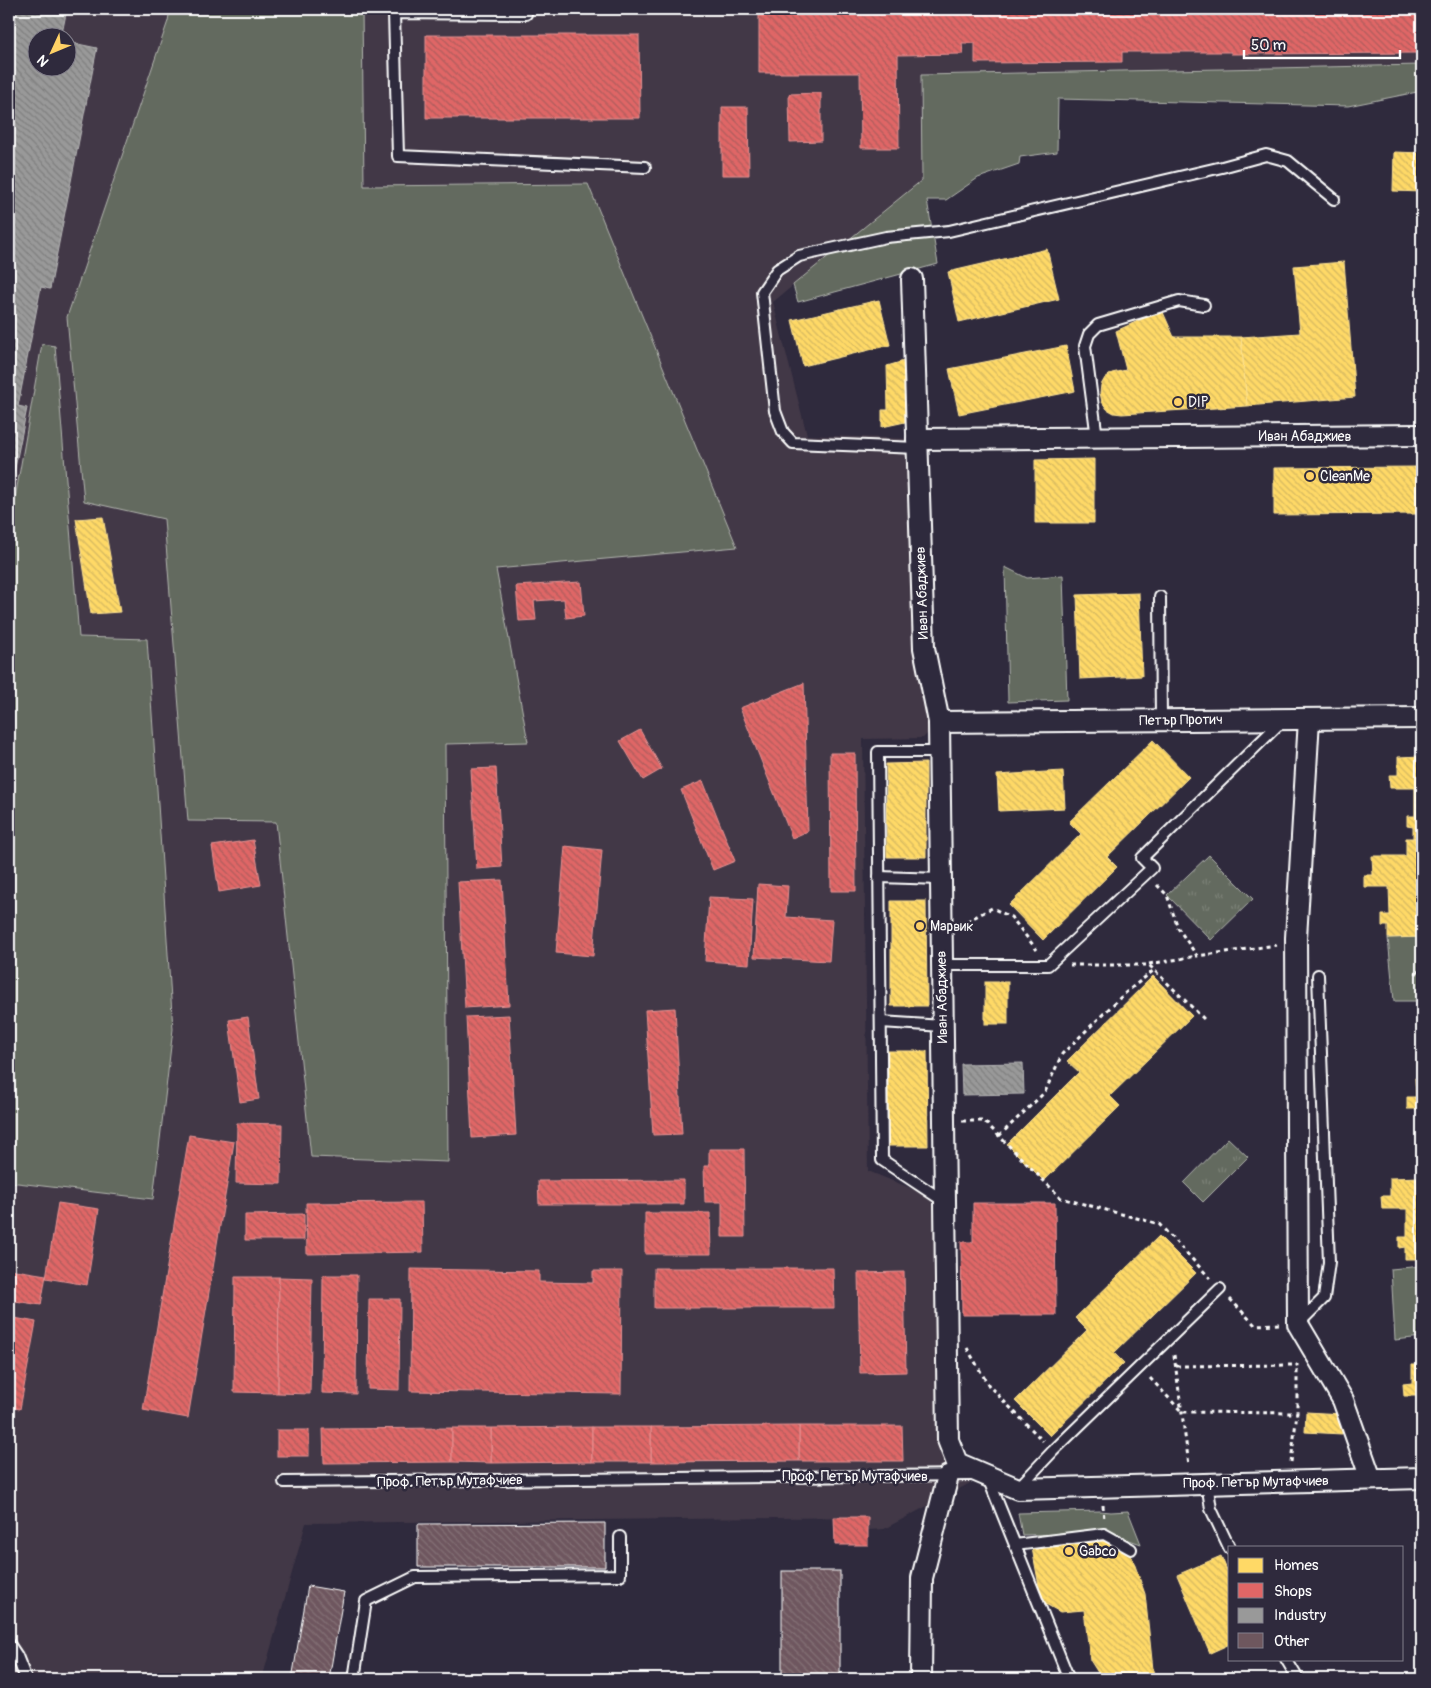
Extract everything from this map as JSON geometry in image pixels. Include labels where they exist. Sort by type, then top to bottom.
[{"type":"street","name":"Иван Абаджиев","points":[[912,279],[924,648],[939,722],[948,1440],[958,1463],[987,1474]]},
{"type":"street","name":"Иван Абаджиев","points":[[918,444],[1097,438],[1422,435]]},
{"type":"street","name":"Петър Протич","points":[[939,722],[1422,718]]},
{"type":"street","points":[[1309,719],[1296,938],[1298,1324],[1344,1400],[1371,1479]]},
{"type":"street","name":"Проф. Петър Мутафчиев","points":[[987,1474],[1018,1489],[1422,1478]]},
{"type":"street","points":[[921,1679],[922,1578],[948,1476]]},
{"type":"lane","points":[[526,9],[526,14],[394,13],[398,156],[645,167]]},
{"type":"lane","points":[[918,444],[793,443],[783,432],[775,411],[762,292],[777,270],[799,256],[886,237],[949,231],[1266,155],[1288,161],[1334,199]]},
{"type":"lane","points":[[1097,438],[1085,346],[1089,334],[1098,325],[1179,301],[1204,305]]},
{"type":"lane","points":[[1160,597],[1162,720]]},
{"type":"lane","points":[[942,965],[1048,965],[1152,868],[1142,858],[1284,719]]},
{"type":"lane","points":[[939,752],[878,752],[880,1022],[882,1160],[945,1202]]},
{"type":"lane","points":[[880,877],[941,879]]},
{"type":"lane","points":[[1298,1324],[1324,1298],[1329,1262],[1318,975]]},
{"type":"lane","points":[[880,1022],[943,1026]]},
{"type":"lane","points":[[1018,1489],[1053,1451],[1220,1289]]},
{"type":"lane","points":[[987,1474],[1069,1679]]},
{"type":"lane","name":"Проф. Петър Мутафчиев","points":[[284,1482],[948,1476],[987,1474]]},
{"type":"lane","points":[[1199,1483],[1228,1546]]},
{"type":"lane","points":[[1015,1545],[1104,1534],[1131,1549]]},
{"type":"lane","points":[[354,1679],[366,1601],[415,1577],[620,1575],[620,1536]]},
{"type":"lane","points":[[9,1644],[17,1656],[26,1679]]},
{"type":"lane","points":[[1287,1660],[1298,1679]]},
{"type":"path","points":[[1146,873],[1167,895],[1178,928],[1197,956]]},
{"type":"path","points":[[942,936],[992,908],[1011,917],[1048,965],[1149,965],[1197,956],[1278,945],[1296,938]]},
{"type":"path","points":[[1416,974],[1422,964]]},
{"type":"path","points":[[1149,965],[1205,1020]]},
{"type":"path","points":[[999,1136],[1046,1092],[1062,1054],[1124,994],[1154,970]]},
{"type":"path","points":[[944,1121],[984,1121],[1061,1198],[1160,1224],[1255,1325],[1298,1324]]},
{"type":"path","points":[[1171,1337],[1182,1412],[1199,1483]]},
{"type":"path","points":[[965,1344],[988,1386],[1053,1451]]},
{"type":"path","points":[[1289,1481],[1297,1413],[1298,1357]]},
{"type":"path","points":[[1175,1366],[1298,1365]]},
{"type":"path","points":[[1140,1367],[1182,1412],[1297,1413]]},
{"type":"path","points":[[1102,1487],[1104,1534]]},
{"type":"shaded area","points":[[9,9],[1422,9],[1422,65],[921,75],[922,180],[773,302],[807,435],[917,439],[939,722],[923,738],[863,739],[868,1171],[945,1202],[958,1463],[987,1474],[884,1529],[868,1530],[868,1517],[306,1523],[262,1679],[9,1679]]},
{"type":"green space","points":[[170,9],[362,9],[364,186],[588,184],[737,547],[496,569],[528,742],[445,744],[448,1162],[311,1157],[276,822],[188,821],[164,519],[84,501],[67,317],[168,21]]},
{"type":"green space","points":[[1422,65],[1422,91],[1348,106],[1058,99],[1057,152],[1020,157],[1019,164],[978,178],[946,200],[927,200],[938,264],[798,302],[793,285],[922,180],[921,75]]},
{"type":"green space","points":[[42,344],[55,346],[79,637],[147,639],[173,1029],[153,1199],[9,1182],[9,533]]},
{"type":"green space","points":[[1005,567],[1027,578],[1063,575],[1067,700],[1008,702]]},
{"type":"green space","points":[[1209,855],[1253,899],[1211,940],[1167,895]]},
{"type":"green space","points":[[1422,937],[1422,1001],[1394,1001],[1388,938]]},
{"type":"green space","points":[[1228,1138],[1248,1157],[1203,1202],[1184,1183]]},
{"type":"green space","points":[[1422,1266],[1422,1337],[1395,1340],[1391,1269]]},
{"type":"green space","points":[[1128,1511],[1141,1544],[1109,1533],[1022,1535],[1018,1513]]},
{"type":"building: Homes","points":[[1394,152],[1422,153],[1422,192],[1393,191]]},
{"type":"building: Homes","points":[[1047,249],[1059,299],[959,322],[948,272]]},
{"type":"building: Homes","points":[[1344,262],[1355,397],[1247,406],[1241,337],[1300,333],[1294,266]]},
{"type":"building: Homes","points":[[879,300],[890,345],[803,366],[792,320]]},
{"type":"building: Homes","points":[[1162,310],[1174,337],[1241,337],[1247,406],[1122,414],[1114,413],[1107,409],[1102,402],[1101,385],[1105,378],[1112,373],[1126,370],[1116,331]]},
{"type":"building: Homes","points":[[1066,346],[1075,391],[959,414],[949,369]]},
{"type":"building: Homes","points":[[904,361],[905,422],[882,427],[882,410],[888,410],[887,366]]},
{"type":"building: Homes","points":[[1094,459],[1094,523],[1035,523],[1035,460]]},
{"type":"building: Homes","points":[[1419,467],[1419,514],[1274,515],[1274,468]]},
{"type":"building: Homes","points":[[103,517],[120,612],[91,614],[76,519]]},
{"type":"building: Homes","points":[[1139,593],[1142,676],[1080,679],[1077,595]]},
{"type":"building: Homes","points":[[1153,740],[1189,777],[1107,857],[1117,867],[1043,940],[1009,905],[1081,834],[1069,822]]},
{"type":"building: Homes","points":[[1422,756],[1422,838],[1413,838],[1413,827],[1407,826],[1407,816],[1415,816],[1415,788],[1390,788],[1389,775],[1398,775],[1398,757]]},
{"type":"building: Homes","points":[[926,763],[926,857],[887,857],[886,764]]},
{"type":"building: Homes","points":[[1063,771],[1065,808],[999,811],[997,775]]},
{"type":"building: Homes","points":[[1406,838],[1422,838],[1422,937],[1388,938],[1388,926],[1382,926],[1382,915],[1390,915],[1389,887],[1364,887],[1364,875],[1373,875],[1372,856],[1406,856]]},
{"type":"building: Homes","points":[[891,901],[926,901],[927,1006],[891,1006]]},
{"type":"building: Homes","points":[[1153,976],[1192,1016],[1110,1096],[1120,1106],[1044,1181],[1007,1144],[1079,1072],[1067,1061]]},
{"type":"building: Homes","points":[[985,982],[1008,982],[1008,1024],[985,1024]]},
{"type":"building: Homes","points":[[888,1051],[927,1051],[928,1146],[888,1146]]},
{"type":"building: Homes","points":[[1415,1078],[1422,1078],[1422,1109],[1407,1109],[1407,1097],[1416,1097]]},
{"type":"building: Homes","points":[[1422,1177],[1422,1259],[1405,1259],[1405,1247],[1399,1248],[1399,1237],[1407,1237],[1407,1209],[1382,1209],[1381,1196],[1390,1196],[1390,1178]]},
{"type":"building: Homes","points":[[1159,1236],[1196,1273],[1114,1353],[1124,1363],[1050,1436],[1015,1401],[1087,1330],[1075,1318]]},
{"type":"building: Homes","points":[[1412,1365],[1422,1365],[1422,1396],[1404,1396],[1403,1384],[1412,1383]]},
{"type":"building: Homes","points":[[1306,1412],[1342,1414],[1342,1434],[1305,1432]]},
{"type":"building: Homes","points":[[1107,1541],[1132,1557],[1145,1594],[1154,1679],[1102,1679],[1090,1660],[1084,1610],[1060,1612],[1042,1602],[1032,1548]]},
{"type":"building: Homes","points":[[1221,1556],[1228,1572],[1228,1645],[1210,1653],[1177,1575]]},
{"type":"building: Shops","points":[[759,9],[890,9],[890,11],[977,9],[1422,9],[1422,53],[1231,54],[1231,52],[1122,52],[1122,62],[975,63],[975,43],[962,43],[963,54],[898,55],[899,148],[861,148],[860,73],[759,73]]},
{"type":"building: Shops","points":[[426,35],[639,35],[640,118],[426,118]]},
{"type":"building: Shops","points":[[821,93],[821,141],[790,142],[789,94]]},
{"type":"building: Shops","points":[[722,107],[748,107],[749,175],[722,175]]},
{"type":"building: Shops","points":[[581,582],[584,616],[566,618],[564,599],[534,601],[536,620],[519,621],[516,586]]},
{"type":"building: Shops","points":[[804,683],[808,831],[792,838],[740,708]]},
{"type":"building: Shops","points":[[640,730],[662,769],[643,780],[620,741]]},
{"type":"building: Shops","points":[[830,753],[855,753],[856,891],[831,891]]},
{"type":"building: Shops","points":[[496,768],[502,867],[477,869],[471,769]]},
{"type":"building: Shops","points":[[703,781],[735,861],[713,870],[681,790]]},
{"type":"building: Shops","points":[[253,840],[261,885],[219,892],[212,846]]},
{"type":"building: Shops","points":[[565,846],[602,850],[593,956],[556,953]]},
{"type":"building: Shops","points":[[502,880],[509,1005],[465,1008],[458,882]]},
{"type":"building: Shops","points":[[758,884],[788,886],[786,917],[832,920],[829,961],[754,957]]},
{"type":"building: Shops","points":[[709,897],[753,899],[749,964],[705,961]]},
{"type":"building: Shops","points":[[675,1008],[682,1134],[653,1135],[645,1010]]},
{"type":"building: Shops","points":[[509,1015],[516,1135],[472,1138],[466,1017]]},
{"type":"building: Shops","points":[[248,1017],[259,1099],[240,1102],[229,1020]]},
{"type":"building: Shops","points":[[237,1123],[282,1124],[281,1184],[236,1183]]},
{"type":"building: Shops","points":[[189,1135],[234,1142],[188,1418],[143,1410]]},
{"type":"building: Shops","points":[[709,1149],[744,1149],[745,1237],[722,1237],[722,1202],[705,1202],[704,1166],[709,1166]]},
{"type":"building: Shops","points":[[684,1180],[684,1204],[539,1204],[538,1181]]},
{"type":"building: Shops","points":[[422,1202],[423,1252],[307,1254],[306,1203]]},
{"type":"building: Shops","points":[[58,1203],[99,1209],[87,1285],[46,1278]]},
{"type":"building: Shops","points":[[973,1203],[1055,1203],[1056,1315],[962,1315],[961,1242],[973,1242]]},
{"type":"building: Shops","points":[[645,1213],[710,1213],[711,1254],[645,1254]]},
{"type":"building: Shops","points":[[304,1214],[304,1240],[245,1240],[245,1215]]},
{"type":"building: Shops","points":[[654,1268],[833,1268],[834,1308],[654,1308]]},
{"type":"building: Shops","points":[[9,1269],[46,1275],[41,1305],[9,1300]]},
{"type":"building: Shops","points":[[411,1269],[539,1271],[539,1282],[593,1283],[593,1271],[622,1271],[621,1394],[410,1391]]},
{"type":"building: Shops","points":[[904,1272],[906,1372],[860,1373],[858,1273]]},
{"type":"building: Shops","points":[[323,1275],[357,1275],[356,1394],[322,1393]]},
{"type":"building: Shops","points":[[235,1277],[279,1277],[278,1393],[234,1392]]},
{"type":"building: Shops","points":[[279,1277],[312,1278],[310,1394],[278,1393]]},
{"type":"building: Shops","points":[[369,1299],[400,1299],[399,1390],[368,1389]]},
{"type":"building: Shops","points":[[9,1317],[36,1322],[20,1409],[9,1407]]},
{"type":"building: Shops","points":[[799,1426],[902,1426],[903,1461],[799,1461]]},
{"type":"building: Shops","points":[[799,1426],[799,1461],[651,1462],[651,1427]]},
{"type":"building: Shops","points":[[592,1427],[592,1462],[491,1463],[491,1428]]},
{"type":"building: Shops","points":[[592,1427],[651,1427],[651,1462],[592,1462]]},
{"type":"building: Shops","points":[[452,1428],[452,1462],[324,1463],[323,1429]]},
{"type":"building: Shops","points":[[452,1428],[491,1428],[491,1463],[452,1462]]},
{"type":"building: Shops","points":[[277,1430],[309,1430],[309,1456],[277,1456]]},
{"type":"building: Shops","points":[[834,1517],[868,1517],[868,1545],[835,1545]]},
{"type":"building: Shops","points":[[1414,1675],[1414,1679],[1369,1679],[1369,1676]]},
{"type":"building: Industry","points":[[9,9],[67,9],[63,28],[28,28],[28,78],[78,78],[78,44],[97,48],[50,289],[41,287],[18,406],[27,408],[9,498]]},
{"type":"building: Industry","points":[[1023,1063],[1024,1094],[962,1095],[961,1064]]},
{"type":"building: Other","points":[[605,1523],[605,1567],[418,1567],[418,1524]]},
{"type":"building: Other","points":[[782,1571],[840,1571],[840,1679],[782,1679]]},
{"type":"building: Other","points":[[308,1586],[344,1592],[329,1679],[292,1679]]},
{"type":"place","name":"DIP","points":[[1178,402]]},
{"type":"place","name":"CleanMe","points":[[1310,476]]},
{"type":"place","name":"Марвик","points":[[920,926]]},
{"type":"place","name":"Gabco","points":[[1069,1551]]}]
